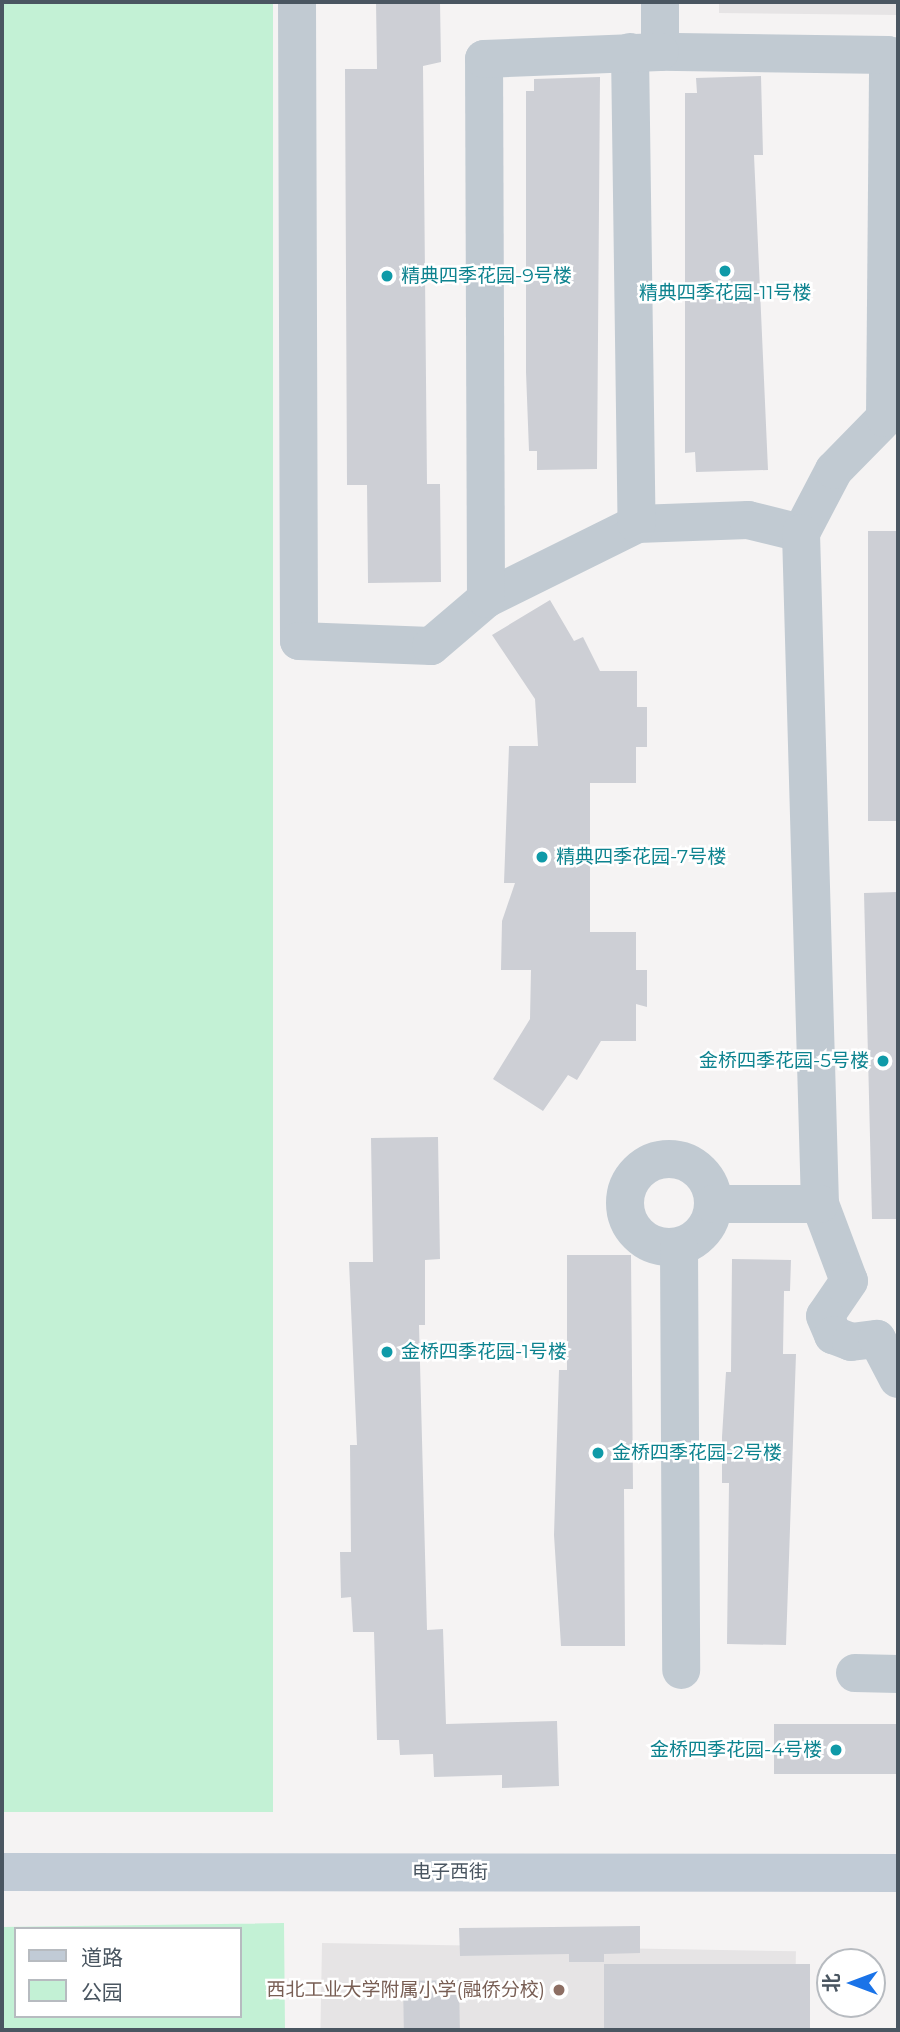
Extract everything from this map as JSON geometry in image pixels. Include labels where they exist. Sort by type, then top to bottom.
[{"type":"street","points":[[297,2],[299,641],[431,646],[486,599],[637,524],[748,520],[801,533]]},
{"type":"street","points":[[637,524],[645,52],[660,2]]},
{"type":"street","points":[[486,599],[484,59],[645,52],[888,55],[885,418],[834,470],[801,533],[820,1204],[849,1281],[825,1316],[833,1335],[851,1342],[877,1339],[898,1379]]},
{"type":"street","points":[[653,1162],[685,1162],[699,1170],[713,1204],[701,1234],[679,1247],[657,1246],[636,1233],[625,1197],[631,1180],[653,1162]]},
{"type":"street","points":[[713,1204],[820,1204]]},
{"type":"street","points":[[679,1247],[681,1670]]},
{"type":"street","points":[[855,1673],[898,1674]]},
{"type":"street","name":"电子西街","points":[[2,1872],[898,1873]]},
{"type":"shaded area","points":[[719,2],[898,2],[898,15],[719,13]]},
{"type":"shaded area","name":"西北工业大学附属小学(融侨分校)","points":[[322,1943],[796,1951],[795,2030],[320,2030]]},
{"type":"green space","points":[[2,2],[273,2],[273,1812],[2,1812]]},
{"type":"green space","points":[[284,1923],[285,2030],[2,2030],[2,1927]]},
{"type":"building","name":"精典四季花园-9号楼","points":[[376,2],[440,2],[441,62],[423,66],[427,484],[440,484],[441,582],[368,583],[367,485],[347,485],[345,69],[377,69]]},
{"type":"building","name":"精典四季花园-11号楼","points":[[761,76],[763,155],[754,155],[768,470],[696,472],[695,452],[685,453],[685,93],[697,93],[696,78]]},
{"type":"building","points":[[600,77],[597,469],[537,470],[537,451],[529,451],[526,372],[526,91],[534,91],[534,79]]},
{"type":"building","points":[[868,531],[898,531],[898,821],[868,821]]},
{"type":"building","name":"精典四季花园-7号楼","points":[[550,600],[574,641],[583,637],[600,671],[637,671],[637,707],[647,707],[647,747],[636,747],[636,783],[590,783],[590,932],[636,932],[636,970],[647,970],[647,1007],[636,1004],[636,1041],[601,1041],[577,1080],[568,1075],[543,1111],[493,1079],[530,1019],[531,970],[501,970],[502,921],[515,883],[504,883],[509,746],[538,746],[535,699],[492,635]]},
{"type":"building","name":"金桥四季花园-5号楼","points":[[898,892],[898,1219],[872,1219],[864,893]]},
{"type":"building","points":[[438,1137],[440,1259],[425,1260],[425,1325],[419,1325],[427,1630],[443,1629],[446,1724],[557,1721],[559,1786],[502,1788],[502,1775],[434,1777],[433,1754],[400,1755],[399,1740],[377,1740],[374,1632],[353,1632],[351,1597],[341,1598],[340,1552],[351,1552],[350,1445],[357,1445],[349,1262],[373,1262],[371,1138]]},
{"type":"building","name":"金桥四季花园-2号楼","points":[[567,1255],[631,1255],[633,1489],[624,1489],[625,1646],[561,1646],[554,1535],[559,1370],[567,1370]]},
{"type":"building","points":[[732,1259],[791,1260],[790,1291],[784,1291],[783,1354],[796,1354],[786,1645],[727,1644],[729,1483],[722,1483],[722,1437],[726,1372],[731,1372]]},
{"type":"building","name":"金桥四季花园-4号楼","points":[[774,1724],[898,1724],[898,1774],[774,1774]]},
{"type":"building","points":[[640,1926],[640,1953],[604,1954],[604,1962],[569,1962],[569,1954],[460,1956],[459,1928]]},
{"type":"building","points":[[604,1964],[810,1964],[810,2030],[604,2030]]},
{"type":"building","points":[[459,1980],[460,2030],[404,2030],[403,1981]]},
{"type":"place","name":"精典四季花园-11号楼","points":[[725,271]]},
{"type":"place","name":"精典四季花园-9号楼","points":[[387,276]]},
{"type":"place","name":"精典四季花园-7号楼","points":[[542,857]]},
{"type":"place","name":"金桥四季花园-5号楼","points":[[883,1061]]},
{"type":"place","name":"金桥四季花园-1号楼","points":[[387,1352]]},
{"type":"place","name":"金桥四季花园-2号楼","points":[[598,1453]]},
{"type":"place","name":"金桥四季花园-4号楼","points":[[836,1750]]},
{"type":"place","name":"西北工业大学附属小学(融侨分校)","points":[[559,1990]]}]
